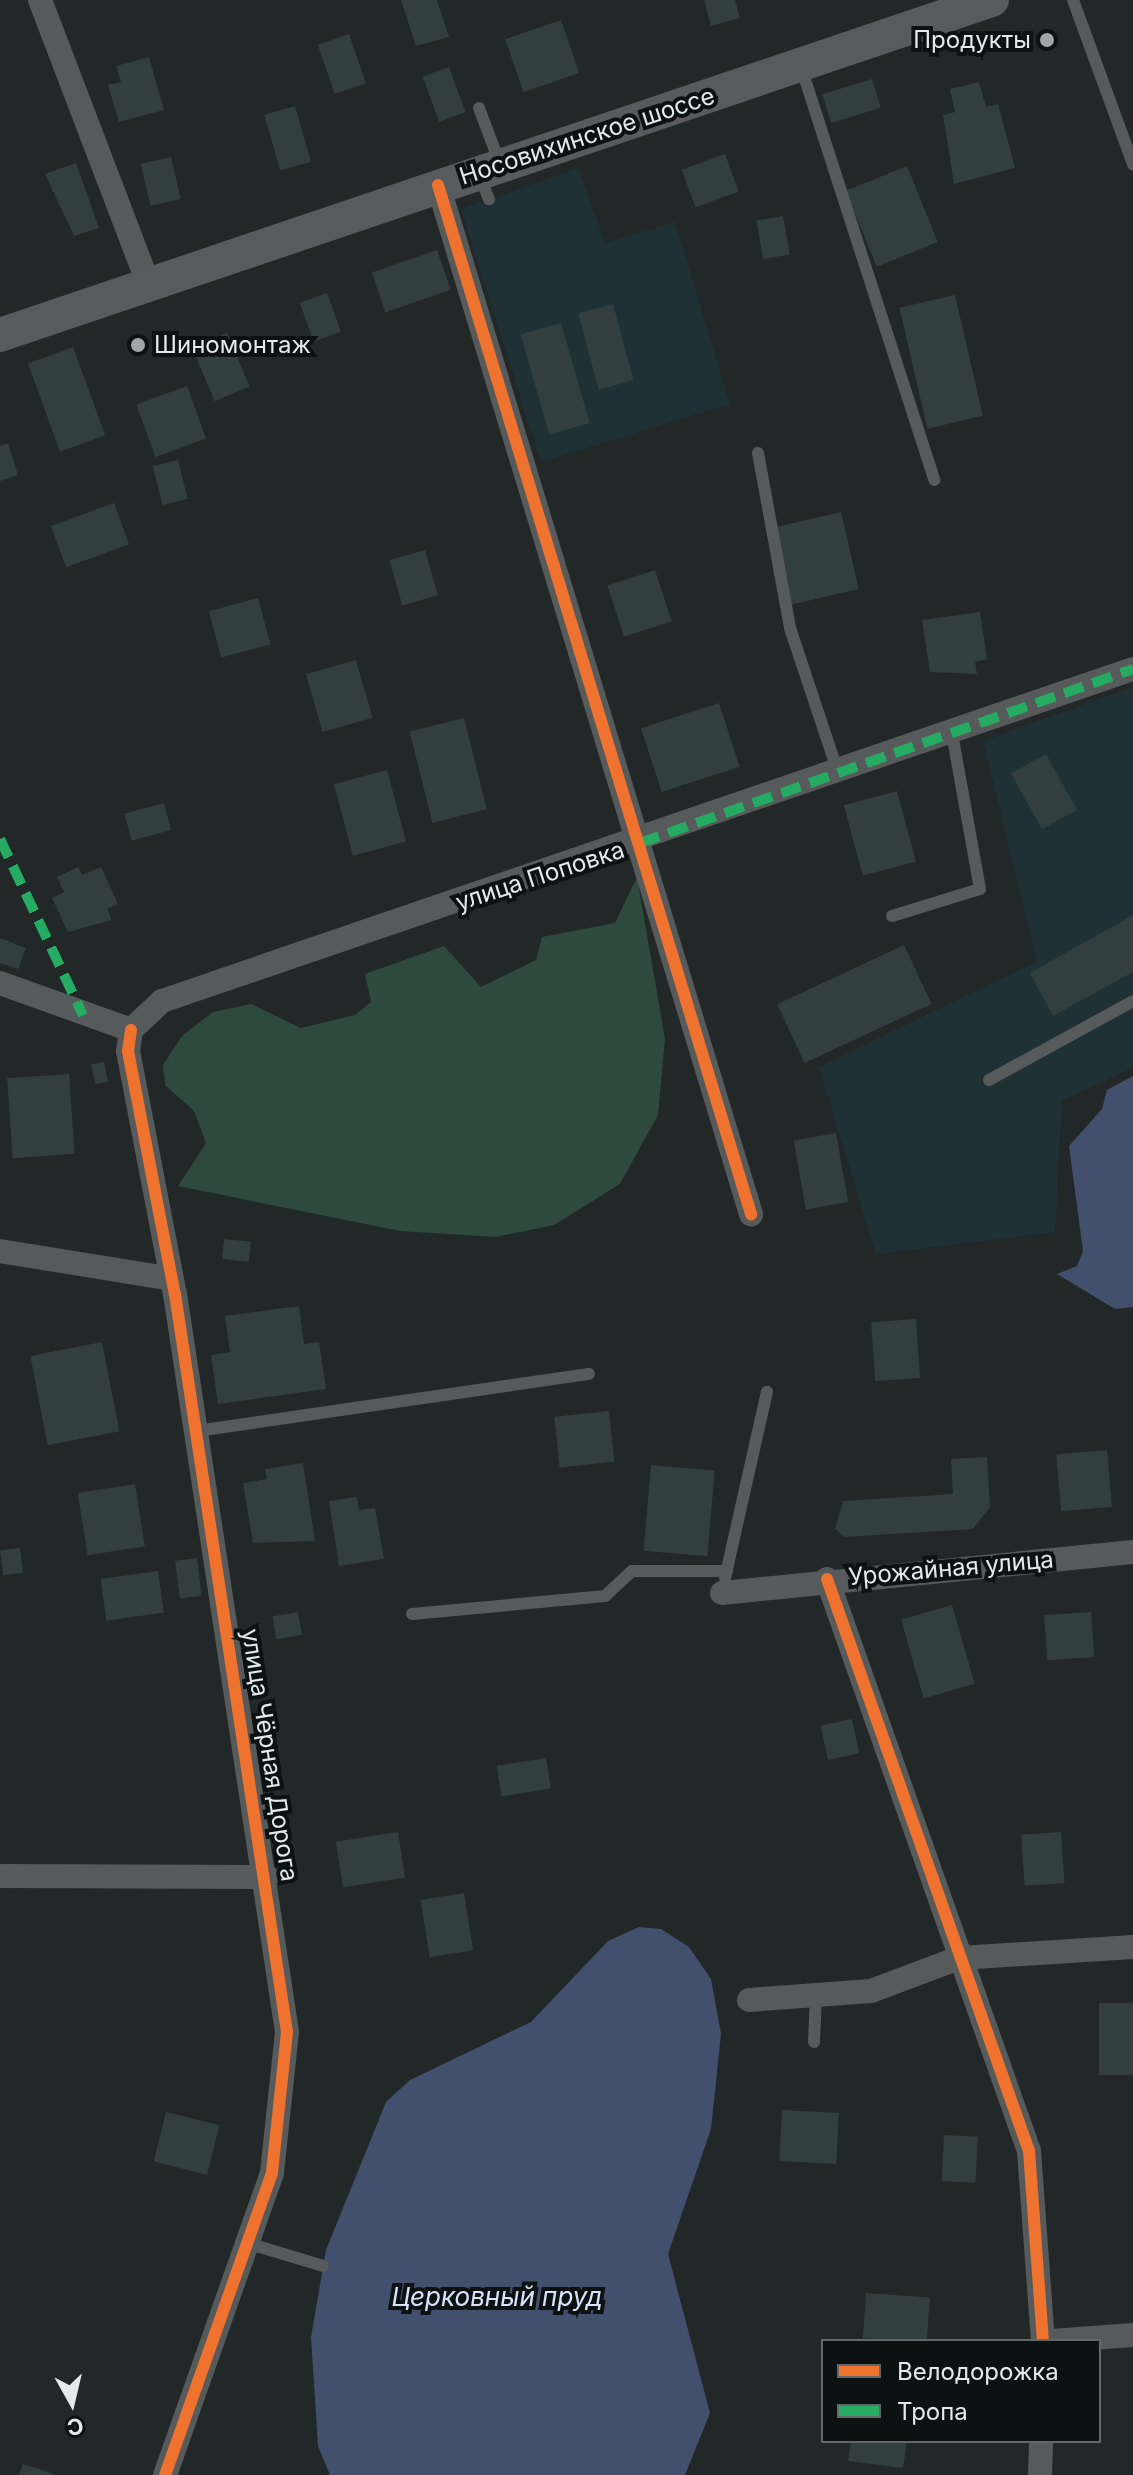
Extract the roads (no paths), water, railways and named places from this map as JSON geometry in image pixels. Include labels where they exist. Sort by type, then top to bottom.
[{"type":"main road","name":"Носовихинское шоссе","points":[[0,335],[438,185],[489,179],[800,64],[992,0]]},
{"type":"street","points":[[40,0],[148,283]]},
{"type":"street","points":[[438,185],[751,1214]]},
{"type":"street","name":"улица Поповка","points":[[131,1030],[162,1001],[640,843],[1133,669]]},
{"type":"street","points":[[0,983],[131,1030]]},
{"type":"street","name":"улица Чёрная Дорога","points":[[131,1030],[128,1051],[172,1279],[197,1431],[267,1877],[287,2032],[272,2173],[165,2475]]},
{"type":"street","points":[[0,1251],[172,1279]]},
{"type":"street","name":"Урожайная улица","points":[[724,1582],[827,1579],[1133,1552]]},
{"type":"street","points":[[827,1579],[1029,2151],[1043,2339]]},
{"type":"street","points":[[0,1876],[267,1877]]},
{"type":"street","points":[[749,2000],[871,1991],[959,1958],[1133,1947]]},
{"type":"street","points":[[1079,2339],[1133,2335]]},
{"type":"street","points":[[1040,2475],[1041,2443]]},
{"type":"lane","points":[[1073,0],[1133,164]]},
{"type":"lane","points":[[800,64],[934,480]]},
{"type":"lane","points":[[479,108],[489,179]]},
{"type":"lane","points":[[758,453],[790,628],[838,772]]},
{"type":"lane","points":[[892,916],[980,889],[952,733]]},
{"type":"lane","points":[[989,1080],[1133,1001]]},
{"type":"lane","points":[[197,1431],[268,1427],[589,1374]]},
{"type":"lane","points":[[412,1614],[605,1596],[632,1571],[724,1582],[767,1392]]},
{"type":"lane","points":[[814,2042],[816,1995]]},
{"type":"lane","points":[[247,2243],[323,2266]]},
{"type":"water","points":[[1133,1076],[1133,1307],[1115,1309],[1057,1274],[1077,1266],[1083,1251],[1069,1146],[1102,1109],[1107,1090]]},
{"type":"water","name":"Церковный пруд","points":[[639,1927],[661,1929],[689,1947],[711,1979],[721,2034],[711,2129],[668,2254],[710,2413],[685,2475],[330,2475],[318,2446],[311,2337],[326,2250],[386,2102],[410,2080],[531,2022],[608,1941]]},
{"type":"place","name":"Продукты","points":[[1047,40]]},
{"type":"place","name":"Шиномонтаж","points":[[138,345]]}]
